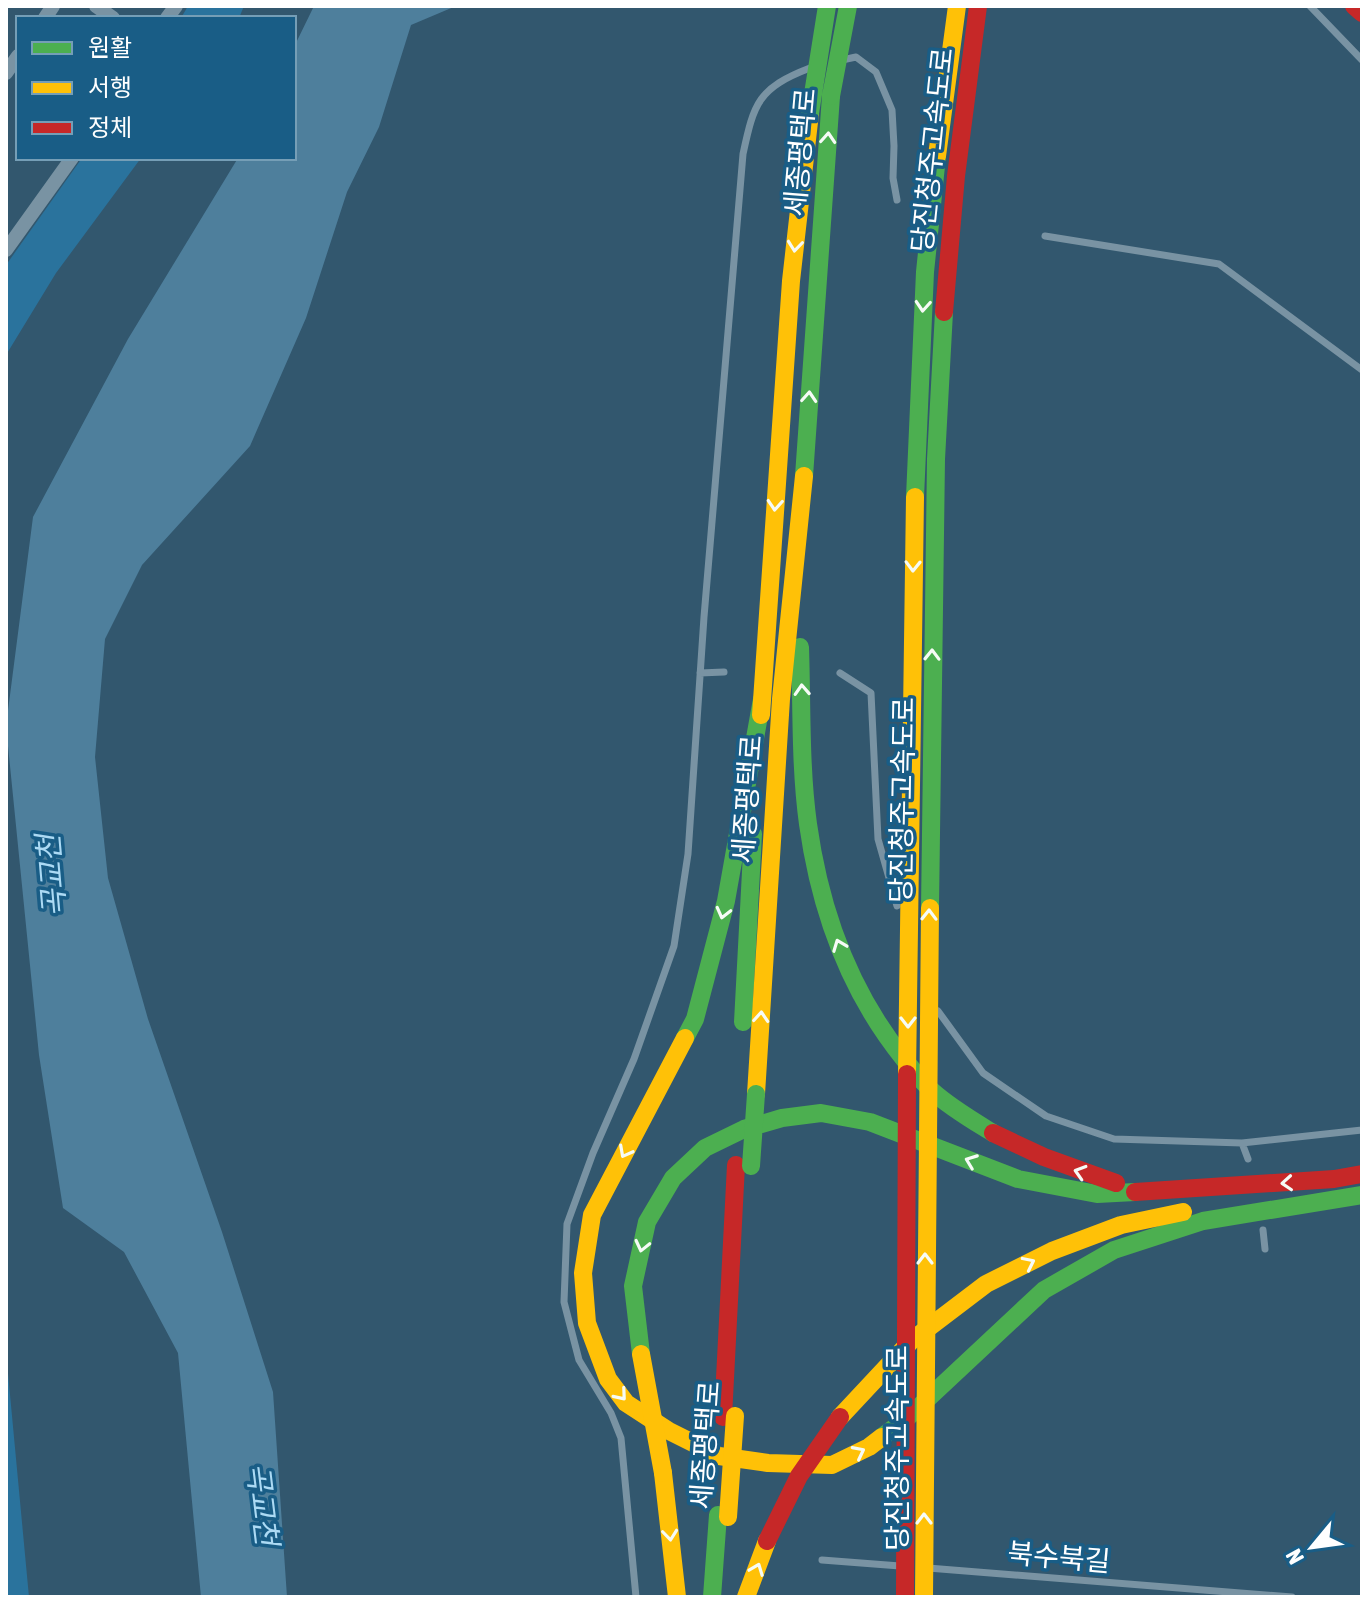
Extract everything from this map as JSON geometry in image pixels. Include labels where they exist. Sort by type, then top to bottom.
[{"type":"highway","name":"세종평택로","points":[[723,1597],[723,1516],[747,1095],[762,699],[791,281],[810,113],[827,6]]},
{"type":"highway","name":"세종평택로","points":[[747,1095],[803,485],[831,96],[848,6]]},
{"type":"highway","name":"당진청주고속도로","points":[[905,1597],[908,886],[916,466],[925,272],[940,127],[957,6]]},
{"type":"highway","name":"당진청주고속도로","points":[[924,1597],[926,1140],[936,459],[940,356],[952,205],[978,6]]},
{"type":"highway","points":[[1354,6],[1362,13]]},
{"type":"highway","points":[[796,559],[808,822],[825,910],[850,976],[885,1038],[932,1091],[1002,1138],[1064,1167],[1117,1183],[1212,1188]]},
{"type":"highway","points":[[762,699],[726,901],[695,1019],[592,1215],[583,1273],[587,1323],[608,1379],[626,1403],[669,1431],[719,1456],[768,1463],[832,1465],[869,1447],[906,1419],[1044,1290],[1114,1250],[1203,1221],[1362,1195]]},
{"type":"highway","points":[[677,1597],[663,1473],[641,1354],[633,1286],[647,1222],[673,1178],[705,1148],[744,1129],[782,1118],[821,1113],[870,1122],[1018,1179],[1097,1194],[1334,1179],[1362,1174]]},
{"type":"highway","points":[[746,1597],[782,1503],[818,1444],[911,1341],[986,1284],[1052,1251],[1121,1225],[1199,1209],[1341,1199]]},
{"type":"highway","name":"세종평택로","points":[[712,1597],[723,1516]]},
{"type":"street","points":[[6,250],[71,160]]},
{"type":"lane","points":[[1310,6],[1362,60]]},
{"type":"lane","points":[[636,1597],[621,1438],[611,1413],[579,1360],[564,1302],[567,1224],[593,1153],[634,1059],[674,946],[688,854],[743,154],[751,113],[766,91],[807,69],[856,57],[876,72],[892,110],[893,178],[897,200]]},
{"type":"lane","points":[[1045,236],[1219,264],[1362,370]]},
{"type":"lane","points":[[700,673],[724,672]]},
{"type":"lane","points":[[840,673],[871,693],[878,839],[908,943],[941,1018],[983,1073],[1046,1116],[1114,1139],[1242,1143],[1362,1130]]},
{"type":"lane","points":[[1242,1143],[1248,1159]]},
{"type":"lane","points":[[1263,1230],[1265,1249]]},
{"type":"lane","name":"북수북길","points":[[822,1560],[1292,1597]]},
{"type":"shaded area","points":[[188,6],[244,6],[240,16],[182,16]]},
{"type":"shaded area","points":[[81,160],[140,160],[56,273],[6,355],[6,265]]},
{"type":"shaded area","points":[[6,1352],[29,1597],[6,1597]]},
{"type":"water","name":"곡교천","points":[[314,6],[456,6],[411,25],[379,127],[347,192],[306,318],[250,446],[142,565],[105,639],[95,757],[108,878],[148,1019],[222,1232],[273,1392],[287,1597],[201,1597],[178,1353],[124,1252],[63,1208],[39,1055],[6,726],[33,517],[128,339],[237,160],[296,160],[296,43]]},
{"type":"traffic: fast","points":[[810,113],[827,6]]},
{"type":"traffic: fast","points":[[831,96],[848,6]]},
{"type":"traffic: fast","points":[[804,476],[831,96]]},
{"type":"traffic: fast","points":[[915,497],[925,272],[937,156]]},
{"type":"traffic: fast","points":[[930,908],[936,459],[944,312]]},
{"type":"traffic: fast","points":[[800,647],[805,802],[820,887],[840,948],[867,1006],[918,1076],[947,1103],[993,1133]]},
{"type":"traffic: fast","points":[[685,1038],[695,1019],[726,901],[762,699]]},
{"type":"traffic: fast","points":[[743,1022],[753,834]]},
{"type":"traffic: fast","points":[[751,1166],[756,1094]]},
{"type":"traffic: fast","points":[[641,1354],[633,1286],[647,1222],[673,1178],[705,1148],[744,1129],[782,1118],[821,1113],[870,1122],[1018,1179],[1097,1194],[1135,1192]]},
{"type":"traffic: fast","points":[[882,1437],[906,1419],[1044,1290],[1114,1250],[1203,1221],[1362,1195]]},
{"type":"traffic: fast","points":[[712,1597],[718,1515]]},
{"type":"traffic: slow","points":[[937,156],[957,6]]},
{"type":"traffic: slow","points":[[761,715],[791,281],[810,113]]},
{"type":"traffic: slow","points":[[756,1094],[781,699],[804,476]]},
{"type":"traffic: slow","points":[[907,1074],[915,497]]},
{"type":"traffic: slow","points":[[924,1597],[930,908]]},
{"type":"traffic: slow","points":[[685,1038],[592,1215],[583,1273],[587,1323],[608,1379],[626,1403],[669,1431],[719,1456],[768,1463],[832,1465],[882,1437]]},
{"type":"traffic: slow","points":[[840,1417],[911,1341],[986,1284],[1052,1251],[1121,1225],[1183,1212]]},
{"type":"traffic: slow","points":[[641,1354],[663,1473]]},
{"type":"traffic: slow","points":[[728,1517],[735,1416]]},
{"type":"traffic: slow","points":[[663,1473],[677,1597]]},
{"type":"traffic: slow","points":[[746,1597],[767,1541]]},
{"type":"traffic: jam","points":[[944,312],[956,176],[978,6]]},
{"type":"traffic: jam","points":[[1354,6],[1362,13]]},
{"type":"traffic: jam","points":[[905,1597],[907,1074]]},
{"type":"traffic: jam","points":[[993,1133],[1044,1157],[1116,1183]]},
{"type":"traffic: jam","points":[[723,1417],[736,1165]]},
{"type":"traffic: jam","points":[[1135,1192],[1334,1179],[1362,1174]]},
{"type":"traffic: jam","points":[[767,1541],[799,1476],[840,1417]]}]
